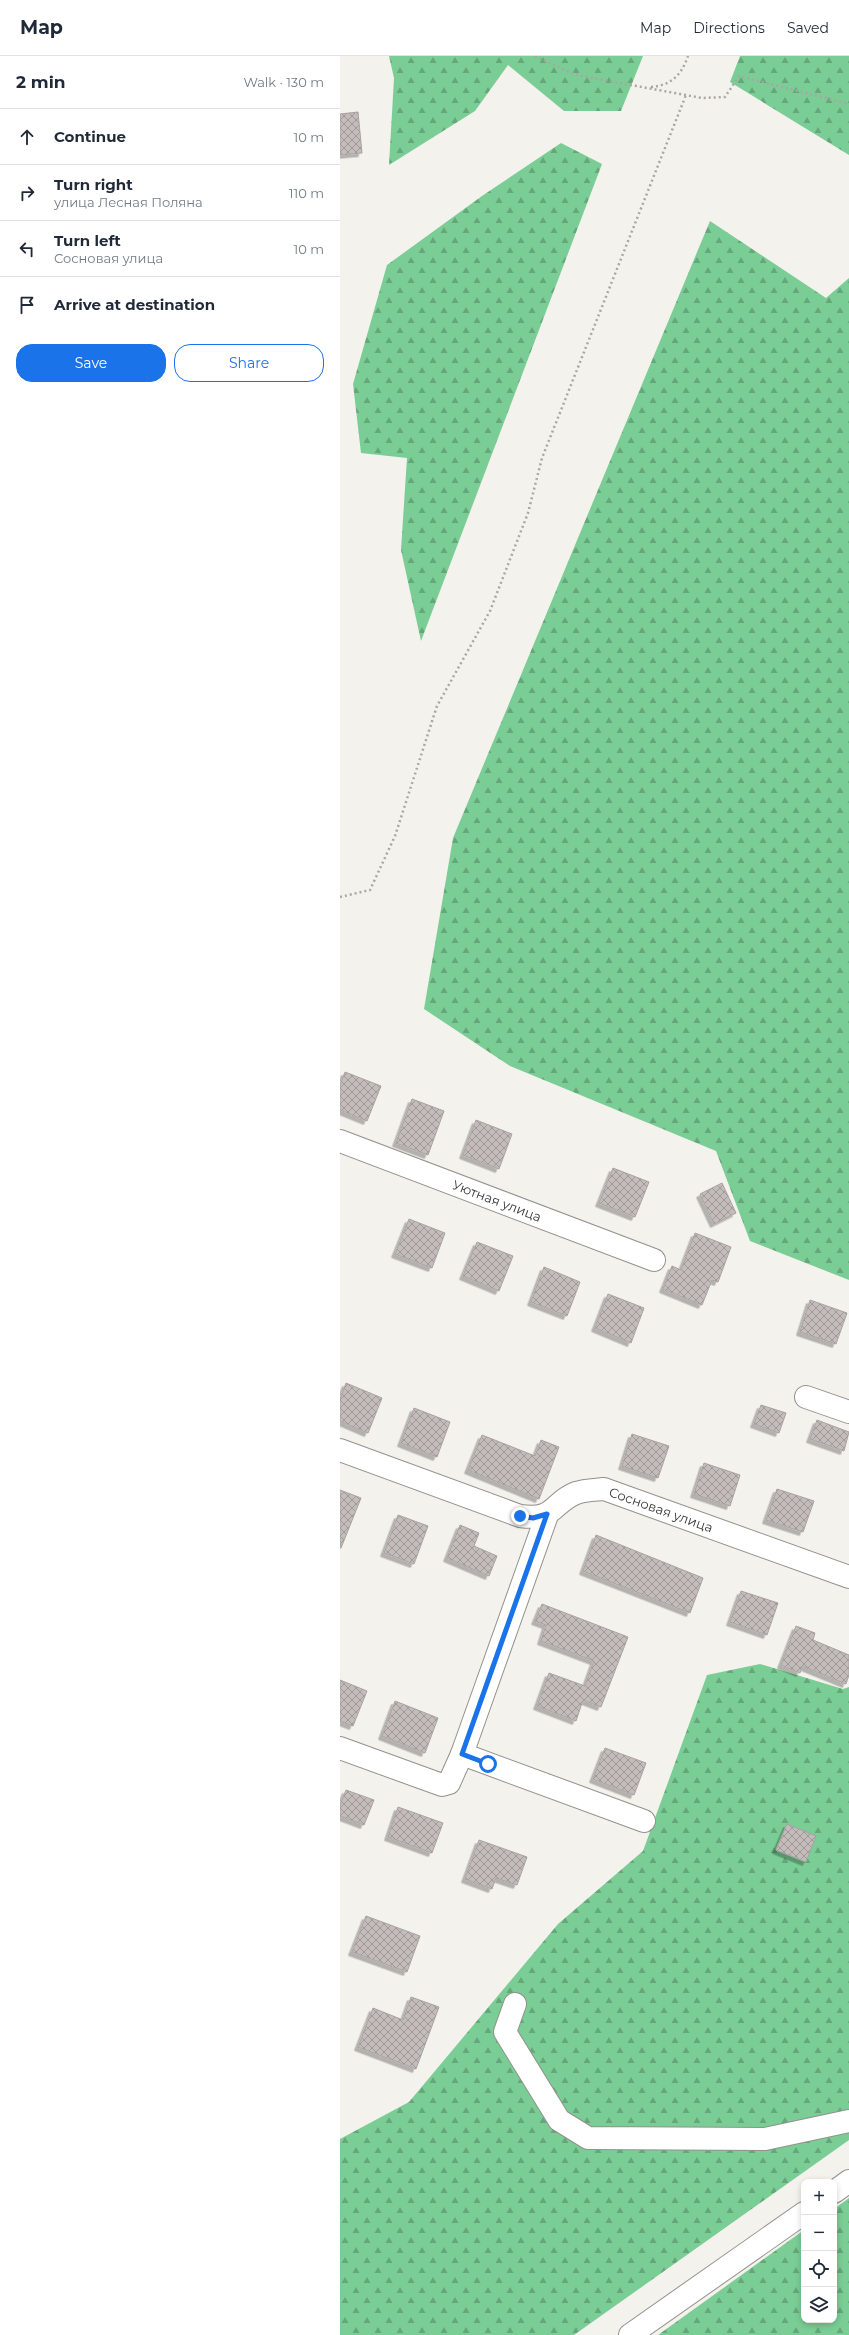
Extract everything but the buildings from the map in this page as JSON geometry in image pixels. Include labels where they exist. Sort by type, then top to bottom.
[{"type":"street","name":"Уютная улица","points":[[340,1141],[654,1260]]},
{"type":"street","points":[[806,1396],[849,1412]]},
{"type":"street","name":"Сосновая улица","points":[[340,1450],[520,1516],[533,1518],[547,1514],[575,1494],[604,1489],[849,1577]]},
{"type":"street","points":[[340,1748],[442,1785],[449,1783],[462,1754],[547,1514]]},
{"type":"street","points":[[462,1754],[644,1821]]},
{"type":"street","points":[[515,2004],[505,2032],[559,2120],[588,2138],[765,2139],[849,2121]]},
{"type":"street","points":[[837,2190],[849,2182]]},
{"type":"street","points":[[630,2335],[801,2215]]},
{"type":"path","points":[[535,56],[576,75],[702,98],[725,97],[739,76],[849,104]]},
{"type":"path","points":[[646,88],[664,86],[677,76],[688,56]]},
{"type":"path","points":[[340,896],[370,890],[395,836],[437,706],[490,611],[528,513],[542,458],[686,95]]},
{"type":"green space","points":[[389,56],[643,56],[621,111],[564,111],[508,65],[475,111],[389,165],[394,78]]},
{"type":"green space","points":[[740,56],[849,56],[849,155],[730,82]]},
{"type":"green space","points":[[561,143],[602,164],[421,641],[401,550],[407,458],[361,453],[353,384],[387,265],[482,196]]},
{"type":"green space","points":[[710,221],[826,298],[849,278],[849,1280],[750,1241],[716,1151],[510,1066],[424,1009],[453,838]]},
{"type":"green space","points":[[760,1664],[843,1689],[849,1687],[849,2140],[574,2335],[340,2335],[340,2139],[409,2102],[558,1924],[643,1851],[707,1675]]},
{"type":"green space","points":[[849,2198],[849,2335],[658,2335],[801,2232],[801,2323],[837,2323],[837,2207]]},
{"type":"route","points":[[488,1764],[462,1754],[547,1514],[533,1518],[520,1516]]}]
